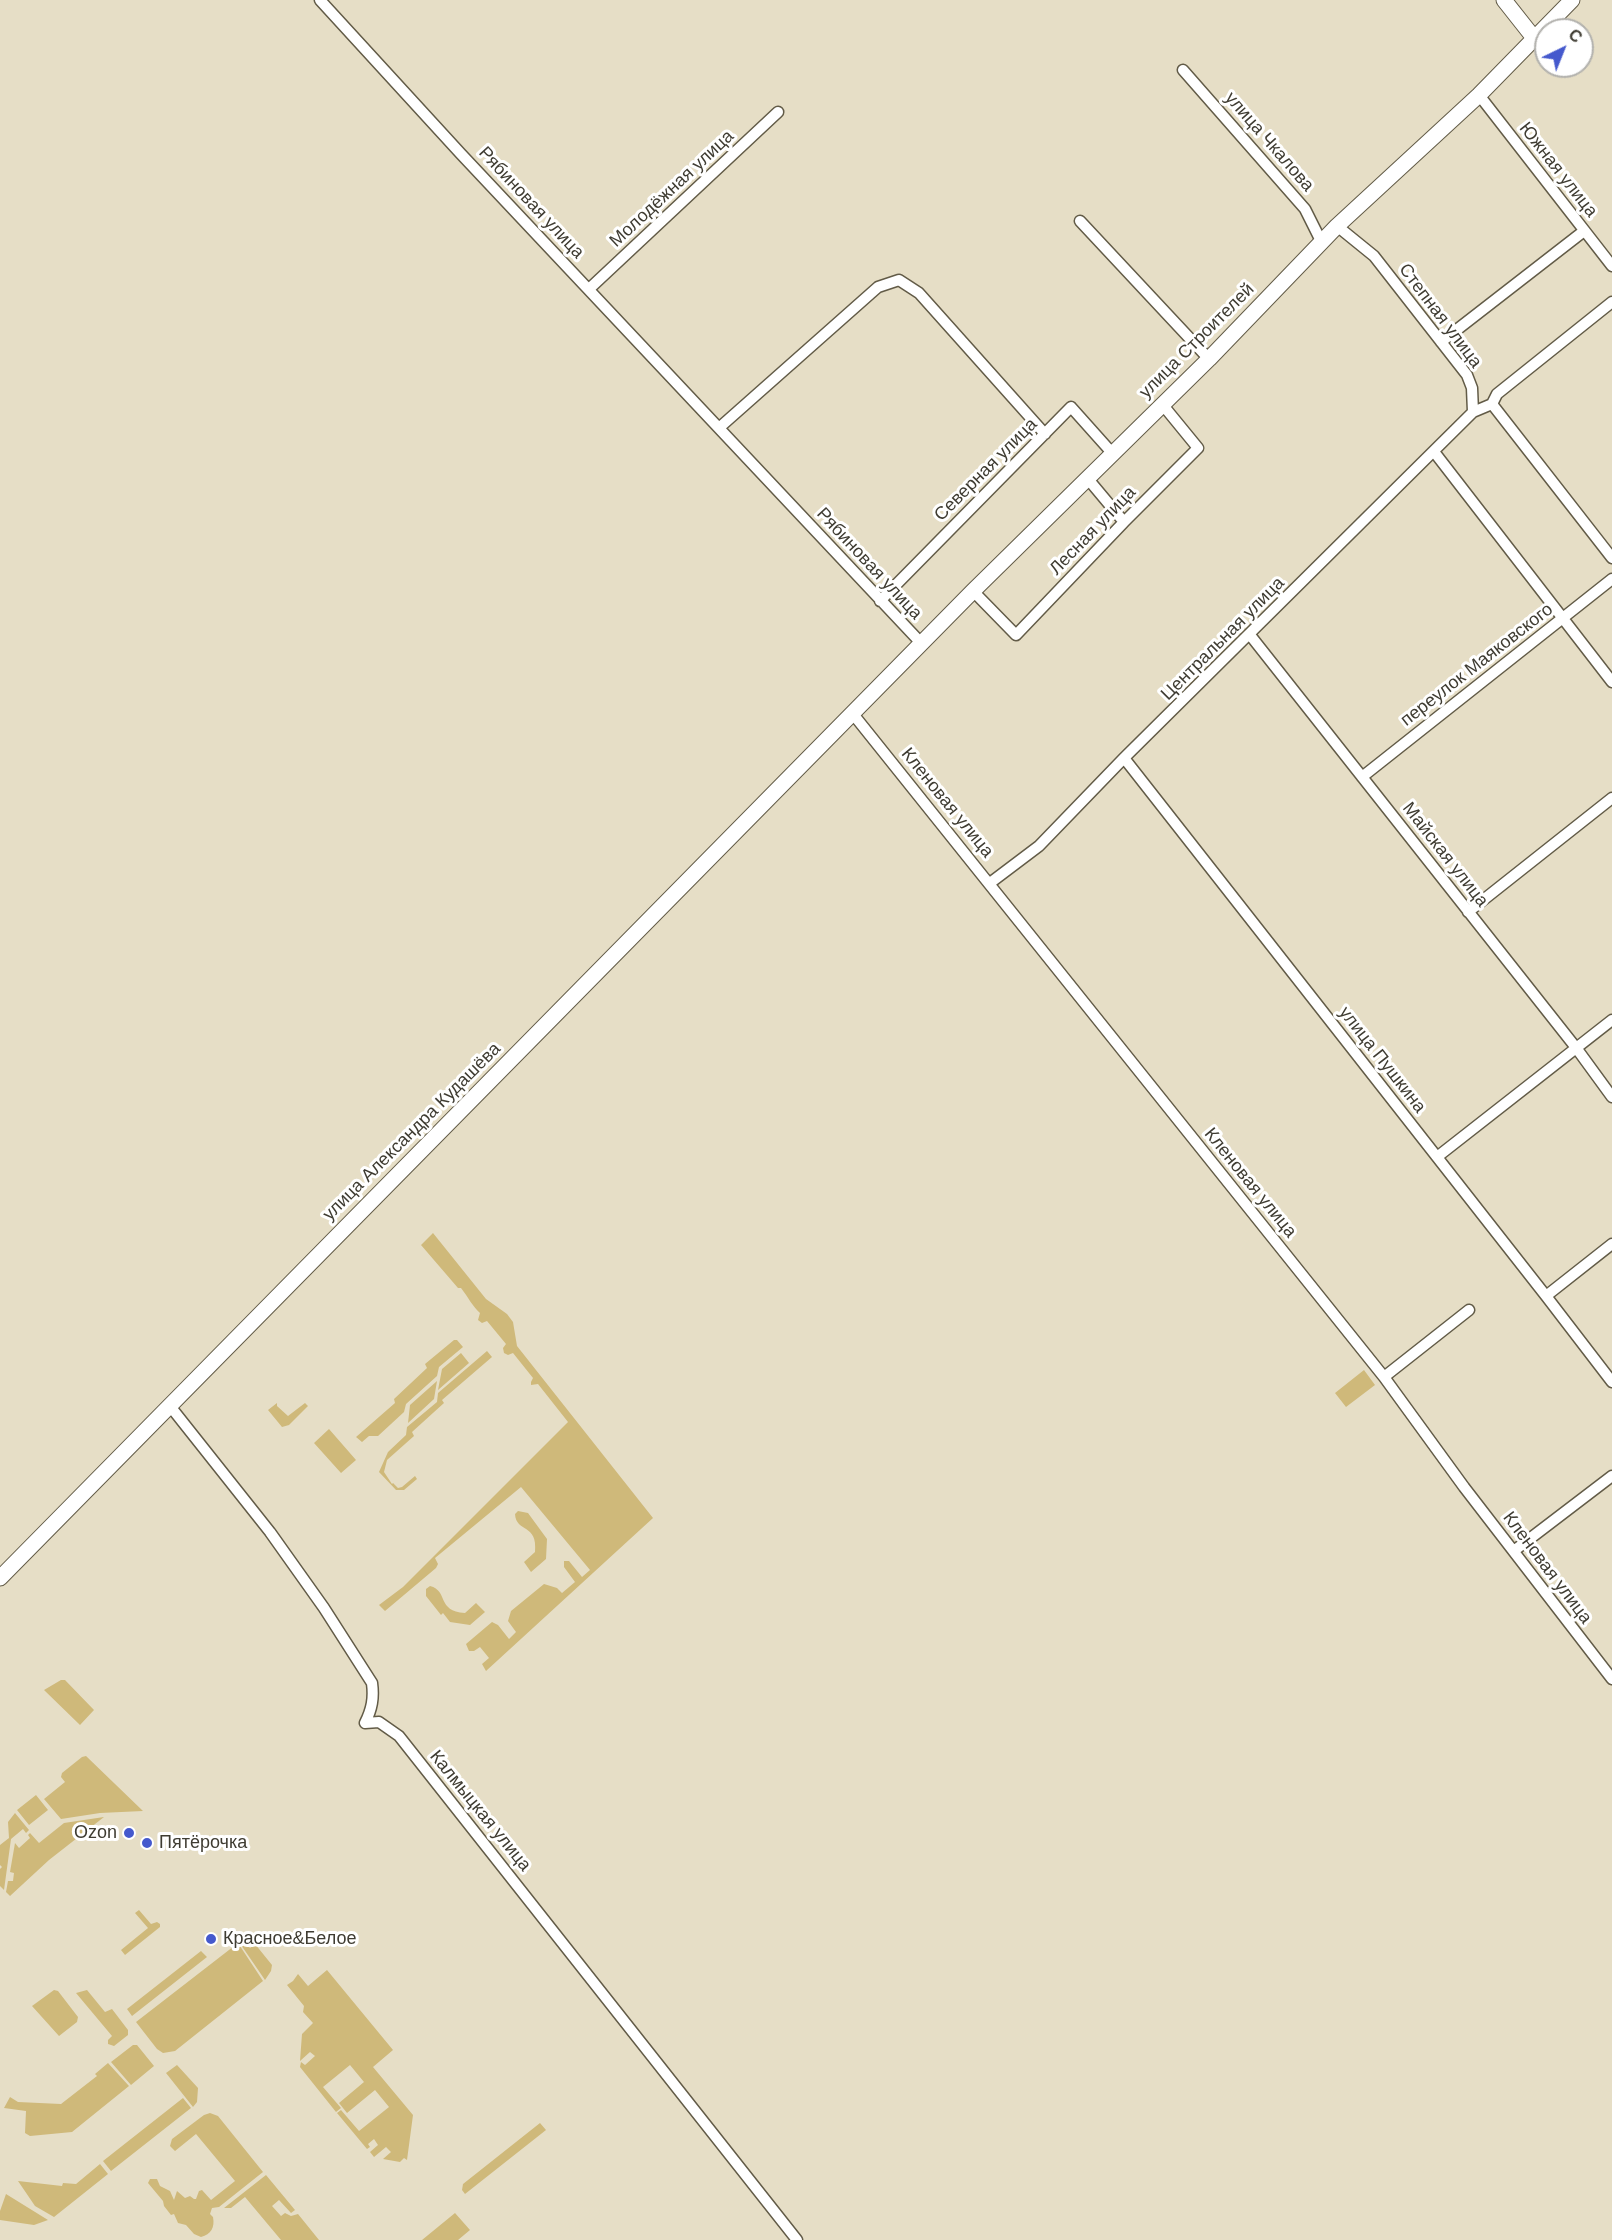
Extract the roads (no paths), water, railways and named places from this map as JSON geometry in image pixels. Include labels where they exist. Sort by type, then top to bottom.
[{"type":"main road","points":[[1504,0],[1534,38]]},
{"type":"main road","name":"улица Строителей","points":[[1554,18],[1572,0]]},
{"type":"main road","name":"улица Строителей","points":[[853,714],[973,591],[1209,358],[1337,226],[1479,94],[1534,38]]},
{"type":"main road","name":"улица Александра Кудашёва","points":[[0,1578],[853,714]]},
{"type":"street","name":"Рябиновая улица","points":[[320,0],[922,644]]},
{"type":"street","name":"улица Чкалова","points":[[1183,70],[1305,209],[1321,242]]},
{"type":"street","name":"Южная улица","points":[[1479,94],[1612,266]]},
{"type":"street","name":"Молодёжная улица","points":[[589,289],[778,112]]},
{"type":"street","points":[[1080,220],[1209,358]]},
{"type":"street","name":"Степная улица","points":[[1337,226],[1374,256],[1467,375],[1472,388],[1473,412]]},
{"type":"street","points":[[1441,342],[1584,231]]},
{"type":"street","points":[[720,427],[878,287],[899,280],[919,292],[1046,434]]},
{"type":"street","points":[[1473,412],[1492,404],[1497,394],[1612,302]]},
{"type":"street","name":"Лесная улица","points":[[973,591],[1016,635],[1198,448],[1162,404]]},
{"type":"street","points":[[1492,404],[1612,558]]},
{"type":"street","name":"Северная улица","points":[[880,601],[1071,407],[1113,454]]},
{"type":"street","name":"Центральная улица","points":[[990,883],[1039,846],[1124,758],[1435,453],[1473,412]]},
{"type":"street","points":[[1435,453],[1612,682]]},
{"type":"street","points":[[1088,479],[1124,522]]},
{"type":"street","name":"переулок Маяковского","points":[[1362,777],[1612,579]]},
{"type":"street","name":"Майская улица","points":[[1250,635],[1577,1049],[1612,1097]]},
{"type":"street","name":"Кленовая улица","points":[[853,714],[1384,1377],[1464,1487],[1515,1550],[1612,1679]]},
{"type":"street","name":"улица Пушкина","points":[[1124,758],[1612,1382]]},
{"type":"street","points":[[1468,912],[1612,798]]},
{"type":"street","points":[[1437,1157],[1612,1020]]},
{"type":"street","points":[[1546,1296],[1612,1244]]},
{"type":"street","points":[[1384,1377],[1469,1310]]},
{"type":"street","name":"Калмыцкая улица","points":[[170,1406],[270,1532],[324,1608],[372,1683],[371,1710],[365,1722],[379,1722],[399,1736],[797,2240]]},
{"type":"street","points":[[1515,1550],[1612,1476]]},
{"type":"place","name":"Ozon","points":[[129,1833]]},
{"type":"place","name":"Пятёрочка","points":[[147,1843]]},
{"type":"place","name":"Красное&Белое","points":[[211,1939]]}]
